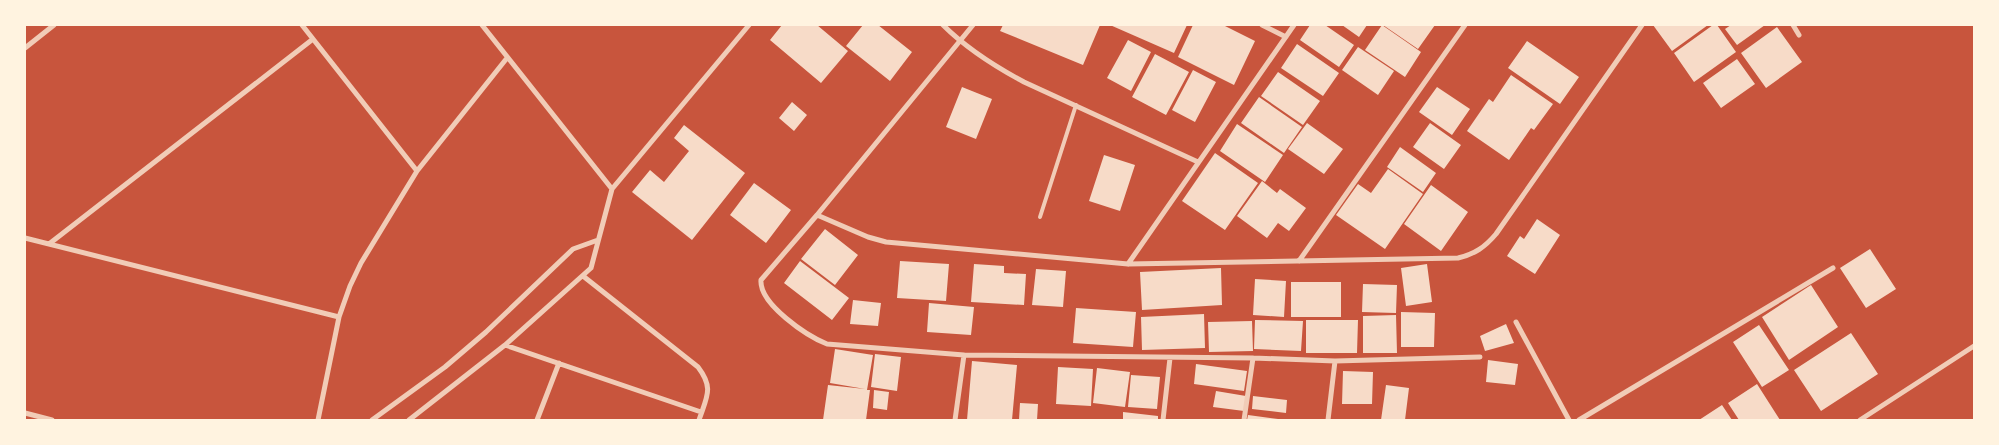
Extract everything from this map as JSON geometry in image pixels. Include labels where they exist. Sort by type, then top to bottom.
[{"type":"street","points":[[25,48],[54,25]]},
{"type":"street","points":[[302,25],[417,171]]},
{"type":"street","points":[[482,25],[612,190]]},
{"type":"street","points":[[410,420],[505,345],[591,268],[612,190],[749,25]]},
{"type":"street","points":[[943,25],[960,42],[996,67],[1024,82],[1198,162]]},
{"type":"street","points":[[973,25],[762,280],[761,285],[767,300],[803,332],[827,344],[964,355],[1335,360],[1480,357]]},
{"type":"street","points":[[1262,25],[1286,37]]},
{"type":"street","points":[[1128,264],[1294,25]]},
{"type":"street","points":[[1299,261],[1465,25]]},
{"type":"street","points":[[817,215],[868,237],[886,242],[1128,264],[1458,258],[1472,255],[1486,245],[1496,234],[1642,25]]},
{"type":"street","points":[[1793,25],[1800,35]]},
{"type":"street","points":[[49,244],[313,39]]},
{"type":"street","points":[[318,420],[339,317],[361,262],[417,171],[507,58]]},
{"type":"street","points":[[25,238],[339,317]]},
{"type":"street","points":[[372,420],[446,367],[486,332],[573,249],[598,240]]},
{"type":"street","points":[[1579,420],[1833,268]]},
{"type":"street","points":[[583,276],[698,367],[707,381],[708,390],[699,420]]},
{"type":"street","points":[[1516,322],[1569,420]]},
{"type":"street","points":[[505,345],[702,412]]},
{"type":"street","points":[[1860,420],[1974,346]]},
{"type":"street","points":[[955,420],[964,355]]},
{"type":"street","points":[[1163,420],[1170,358]]},
{"type":"street","points":[[1244,420],[1254,358]]},
{"type":"street","points":[[1328,420],[1335,360]]},
{"type":"street","points":[[537,420],[559,363]]},
{"type":"street","points":[[25,413],[52,420]]},
{"type":"lane","points":[[1040,217],[1076,105]]},
{"type":"building","points":[[782,25],[817,25],[848,51],[821,83],[770,40]]},
{"type":"building","points":[[863,25],[878,25],[912,52],[890,81],[846,46]]},
{"type":"building","points":[[1003,25],[1100,25],[1083,65],[1000,31]]},
{"type":"building","points":[[1110,25],[1187,25],[1174,53]]},
{"type":"building","points":[[1193,25],[1223,25],[1255,41],[1234,85],[1178,57]]},
{"type":"building","points":[[1310,25],[1325,25],[1354,45],[1339,67],[1300,40]]},
{"type":"building","points":[[1342,25],[1367,25],[1359,37]]},
{"type":"building","points":[[1382,25],[1421,52],[1405,77],[1365,50]]},
{"type":"building","points":[[1383,25],[1435,25],[1418,49]]},
{"type":"building","points":[[1653,25],[1708,25],[1672,51]]},
{"type":"building","points":[[1713,25],[1717,25],[1736,52],[1694,82],[1674,53]]},
{"type":"building","points":[[1731,25],[1765,25],[1737,45],[1725,29]]},
{"type":"building","points":[[1777,27],[1802,62],[1766,88],[1741,53]]},
{"type":"building","points":[[1128,40],[1151,52],[1131,91],[1107,78]]},
{"type":"building","points":[[1527,41],[1579,77],[1560,104],[1508,68]]},
{"type":"building","points":[[1297,44],[1339,73],[1323,96],[1281,68]]},
{"type":"building","points":[[1358,47],[1394,71],[1378,95],[1342,70]]},
{"type":"building","points":[[1155,54],[1189,72],[1166,115],[1132,97]]},
{"type":"building","points":[[1737,59],[1755,84],[1721,108],[1703,83]]},
{"type":"building","points":[[1193,70],[1216,82],[1195,122],[1172,110]]},
{"type":"building","points":[[1278,72],[1320,101],[1303,125],[1261,96]]},
{"type":"building","points":[[1511,75],[1553,104],[1534,130],[1531,128],[1509,160],[1467,131],[1489,99],[1493,102]]},
{"type":"building","points":[[962,87],[992,99],[976,139],[946,127]]},
{"type":"building","points":[[1437,87],[1470,109],[1452,135],[1419,112]]},
{"type":"building","points":[[1259,97],[1302,127],[1284,153],[1241,123]]},
{"type":"building","points":[[792,102],[807,115],[794,131],[779,118]]},
{"type":"building","points":[[1307,123],[1343,149],[1324,174],[1288,149]]},
{"type":"building","points":[[1430,123],[1461,145],[1444,169],[1413,147]]},
{"type":"building","points":[[1237,124],[1283,155],[1265,182],[1220,151]]},
{"type":"building","points":[[684,125],[745,173],[692,240],[632,192],[650,170],[664,182],[689,151],[674,138]]},
{"type":"building","points":[[1400,147],[1436,173],[1423,192],[1387,167]]},
{"type":"building","points":[[1215,153],[1258,183],[1225,230],[1182,201]]},
{"type":"building","points":[[1104,155],[1135,165],[1120,211],[1089,201]]},
{"type":"building","points":[[1388,169],[1423,194],[1385,249],[1336,215],[1358,184],[1371,193]]},
{"type":"building","points":[[1262,181],[1277,193],[1280,189],[1306,208],[1289,231],[1278,223],[1267,238],[1237,216]]},
{"type":"building","points":[[754,183],[791,210],[766,243],[730,215]]},
{"type":"building","points":[[1431,185],[1468,212],[1441,251],[1404,224]]},
{"type":"building","points":[[1537,219],[1560,235],[1535,274],[1507,256],[1520,236],[1524,239]]},
{"type":"building","points":[[825,229],[858,255],[835,285],[801,259]]},
{"type":"building","points":[[1870,249],[1896,289],[1866,308],[1840,268]]},
{"type":"building","points":[[800,261],[849,298],[832,320],[784,283]]},
{"type":"building","points":[[900,261],[949,264],[946,301],[897,298]]},
{"type":"building","points":[[974,264],[1004,266],[1004,273],[1026,274],[1024,305],[971,302]]},
{"type":"building","points":[[1427,264],[1432,302],[1406,306],[1401,268]]},
{"type":"building","points":[[1221,268],[1222,305],[1142,310],[1140,272]]},
{"type":"building","points":[[1036,269],[1066,271],[1063,307],[1032,305]]},
{"type":"building","points":[[1255,279],[1286,281],[1284,317],[1253,315]]},
{"type":"building","points":[[1291,282],[1341,282],[1341,317],[1291,317]]},
{"type":"building","points":[[1363,284],[1397,285],[1396,313],[1362,312]]},
{"type":"building","points":[[1811,285],[1838,327],[1789,360],[1762,317]]},
{"type":"building","points":[[853,300],[881,303],[878,326],[850,324]]},
{"type":"building","points":[[929,303],[974,307],[971,335],[927,332]]},
{"type":"building","points":[[1076,308],[1136,312],[1133,347],[1073,343]]},
{"type":"building","points":[[1401,312],[1435,313],[1434,347],[1401,347]]},
{"type":"building","points":[[1204,314],[1205,348],[1142,350],[1141,317]]},
{"type":"building","points":[[1396,315],[1397,353],[1363,353],[1363,316]]},
{"type":"building","points":[[1255,320],[1303,321],[1301,351],[1254,349]]},
{"type":"building","points":[[1306,320],[1358,320],[1357,353],[1306,353]]},
{"type":"building","points":[[1252,321],[1253,351],[1209,352],[1208,322]]},
{"type":"building","points":[[1506,324],[1514,343],[1485,351],[1480,336]]},
{"type":"building","points":[[1759,325],[1789,370],[1762,387],[1733,342]]},
{"type":"building","points":[[1851,333],[1878,374],[1821,411],[1794,370]]},
{"type":"building","points":[[835,349],[873,355],[867,390],[870,390],[866,420],[823,420],[828,385],[865,389],[830,383]]},
{"type":"building","points":[[875,354],[901,357],[897,391],[871,387]]},
{"type":"building","points":[[1488,360],[1518,364],[1515,385],[1486,382]]},
{"type":"building","points":[[972,361],[1017,365],[1012,420],[967,420]]},
{"type":"building","points":[[1196,364],[1247,371],[1244,391],[1194,384]]},
{"type":"building","points":[[1058,367],[1093,369],[1091,406],[1056,404]]},
{"type":"building","points":[[1097,368],[1130,372],[1125,407],[1093,403]]},
{"type":"building","points":[[1343,371],[1373,372],[1372,404],[1342,404]]},
{"type":"building","points":[[1131,375],[1160,377],[1157,409],[1128,407]]},
{"type":"building","points":[[1757,384],[1780,420],[1739,420],[1728,403]]},
{"type":"building","points":[[1386,385],[1409,388],[1405,420],[1381,420]]},
{"type":"building","points":[[874,390],[889,392],[887,410],[873,408]]},
{"type":"building","points":[[1216,391],[1246,396],[1244,411],[1213,407]]},
{"type":"building","points":[[1253,396],[1287,400],[1286,413],[1252,409]]},
{"type":"building","points":[[1020,403],[1038,404],[1037,420],[1019,420]]},
{"type":"building","points":[[1722,405],[1732,420],[1699,420]]},
{"type":"building","points":[[1123,412],[1158,416],[1158,420],[1123,420]]},
{"type":"building","points":[[1248,415],[1278,419],[1278,420],[1247,420]]}]
